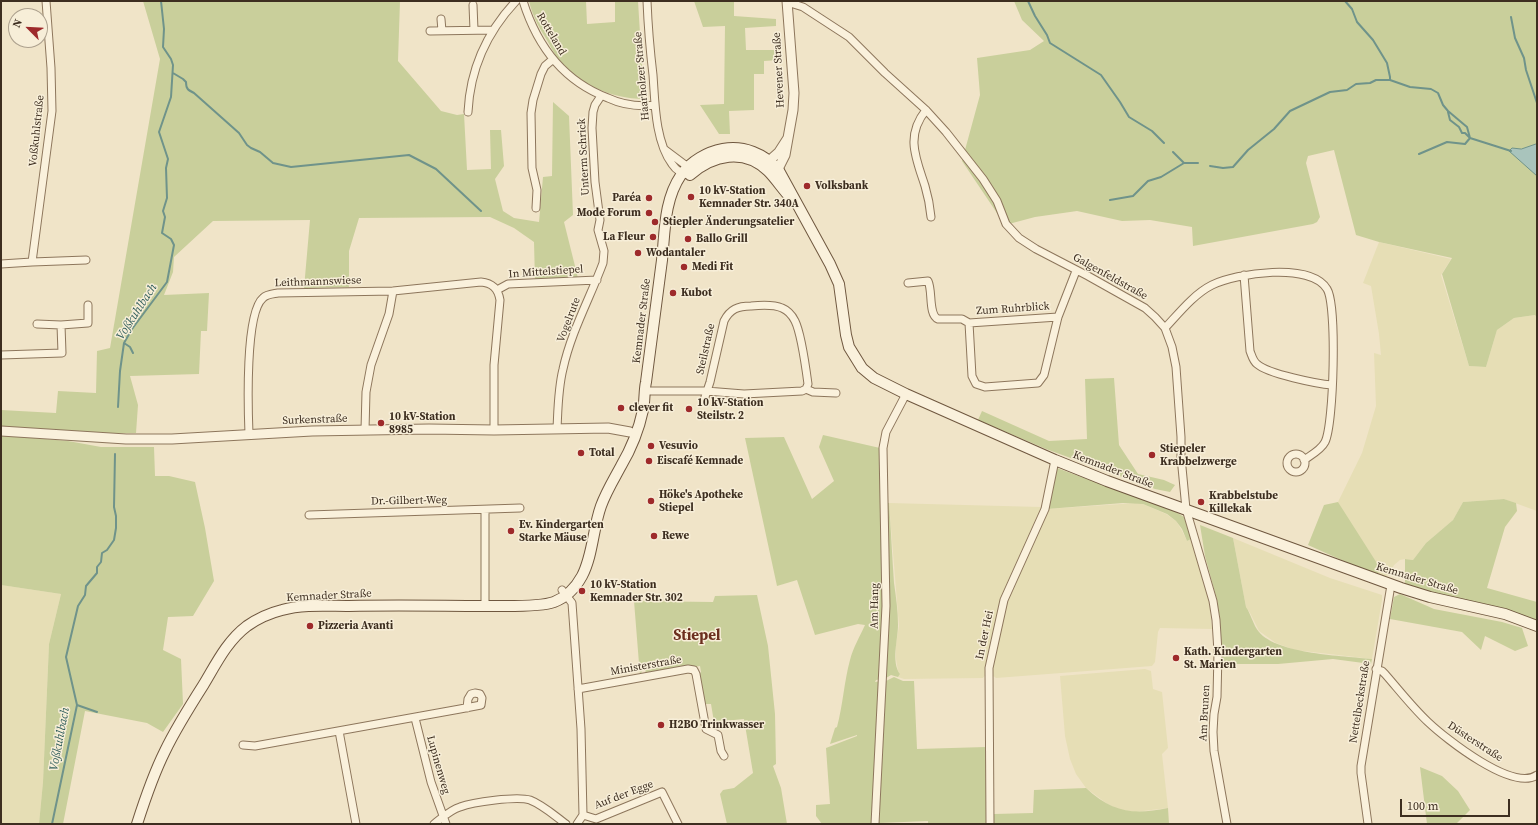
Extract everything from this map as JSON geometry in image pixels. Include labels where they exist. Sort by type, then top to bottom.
[{"type":"main road","name":"Kemnader Straße","points":[[138,824],[156,770],[186,714],[229,644],[239,633],[256,621],[274,612],[298,607],[411,605],[485,606],[550,603],[574,588],[584,570],[596,513],[622,465],[643,410],[644,391],[662,253],[674,207],[684,183],[686,172],[701,166],[716,154],[746,158],[761,165],[772,167],[794,197],[796,204],[821,247],[839,284],[846,335],[849,347],[854,357],[866,372],[884,383],[1055,460],[1107,481],[1391,584],[1430,597],[1505,614],[1537,626]]},
{"type":"street","name":"Voßkuhlstraße","points":[[32,262],[52,111],[51,68],[46,1]]},
{"type":"street","points":[[468,112],[469,99],[477,62],[493,30],[516,1]]},
{"type":"street","name":"Rotteland","points":[[523,1],[534,32],[552,60],[574,81],[601,96],[618,102],[633,106],[655,105]]},
{"type":"street","name":"Haarholzer Straße","points":[[647,1],[655,105],[659,133],[664,149],[686,172]]},
{"type":"street","name":"Galgenfeldstraße","points":[[787,2],[803,7],[848,37],[926,110],[946,132],[986,184],[997,201],[1006,224],[1013,232],[1036,249],[1145,308],[1156,317],[1165,328],[1172,347],[1176,367],[1181,457],[1186,509]]},
{"type":"street","name":"Hevener Straße","points":[[772,167],[784,159],[793,110],[794,93],[787,2]]},
{"type":"street","points":[[473,5],[474,30]]},
{"type":"street","points":[[441,20],[442,31]]},
{"type":"street","points":[[430,31],[493,30]]},
{"type":"street","points":[[536,208],[537,190],[532,168],[531,113],[533,100],[541,74],[545,66],[552,60]]},
{"type":"street","name":"Unterm Schrick","points":[[600,220],[595,182],[592,128],[593,112],[595,105],[601,96]]},
{"type":"street","points":[[926,110],[916,126],[913,148],[929,203],[931,217]]},
{"type":"street","name":"Vogelrute","points":[[557,430],[559,390],[563,368],[572,340],[603,263],[604,250],[598,230],[600,220]]},
{"type":"street","points":[[1,264],[86,260]]},
{"type":"street","name":"Zum Ruhrblick","points":[[969,323],[972,369],[974,381],[978,385],[985,387],[1038,383],[1044,375],[1058,317],[1076,271]]},
{"type":"street","points":[[1165,328],[1193,299],[1212,285],[1230,278],[1267,273],[1297,273],[1311,276],[1320,281],[1327,289],[1330,296],[1333,344],[1331,410],[1324,443],[1319,449],[1304,460]]},
{"type":"street","points":[[1244,275],[1250,351],[1256,364],[1267,370],[1320,384],[1332,385]]},
{"type":"street","name":"In Mittelstiepel","points":[[497,290],[508,284],[596,280]]},
{"type":"street","name":"Leithmannswiese","points":[[249,434],[248,387],[250,348],[255,314],[258,304],[263,298],[270,294],[278,293],[393,291],[481,282],[492,286],[497,290]]},
{"type":"street","name":"Zum Ruhrblick","points":[[908,284],[928,282],[932,313],[935,318],[942,320],[962,319],[969,323],[1058,317]]},
{"type":"street","points":[[494,430],[494,365],[500,300],[497,290]]},
{"type":"street","points":[[366,430],[366,392],[371,365],[389,314],[393,291]]},
{"type":"street","points":[[37,324],[88,323],[88,305]]},
{"type":"street","name":"Steilstraße","points":[[644,391],[706,391],[744,394],[802,392],[806,389],[808,384],[796,322],[789,312],[783,308],[774,306],[752,306],[738,307],[727,314],[724,321],[710,382],[706,391]]},
{"type":"street","points":[[1,355],[62,353],[61,324]]},
{"type":"street","name":"Steilstraße","points":[[806,389],[813,392],[836,393]]},
{"type":"street","points":[[704,400],[706,391]]},
{"type":"street","name":"Am Hang","points":[[875,824],[886,606],[883,448],[886,432],[906,394]]},
{"type":"street","name":"Surkenstraße","points":[[1,431],[126,439],[172,439],[312,431],[429,429],[557,430],[608,428],[633,433]]},
{"type":"street","name":"In der Hei","points":[[990,824],[989,668],[1004,600],[1045,509],[1055,460]]},
{"type":"street","name":"Dr.-Gilbert-Weg","points":[[309,515],[334,511],[484,510],[520,508]]},
{"type":"street","name":"Am Brunen","points":[[1186,509],[1213,601],[1216,620],[1218,652],[1217,697],[1213,732],[1214,751],[1227,824]]},
{"type":"street","points":[[484,510],[485,606]]},
{"type":"street","name":"Nettelbeckstraße","points":[[1368,824],[1361,766],[1391,584]]},
{"type":"street","points":[[564,593],[572,602],[581,729],[583,815],[577,824]]},
{"type":"street","name":"Ministerstraße","points":[[578,689],[688,669],[694,670],[706,729],[718,735],[721,751],[724,756]]},
{"type":"street","name":"Düsterstraße","points":[[1376,669],[1382,671],[1427,721],[1457,746],[1498,771],[1513,777],[1525,779],[1533,778],[1537,775]]},
{"type":"street","points":[[243,745],[255,746],[467,708]]},
{"type":"street","name":"Lupinenweg","points":[[415,718],[431,782],[445,821]]},
{"type":"street","points":[[339,731],[356,824]]},
{"type":"street","name":"Auf der Egge","points":[[583,815],[596,819],[662,792],[678,824]]},
{"type":"street","points":[[434,824],[445,821],[460,807],[514,798],[524,799],[541,806],[566,824]]},
{"type":"shaded area","points":[[1379,242],[1451,259],[1441,275],[1469,366],[1486,367],[1497,330],[1514,318],[1535,315],[1537,318],[1537,511],[1504,499],[1463,502],[1453,520],[1426,543],[1413,560],[1400,560],[1394,565],[1389,575],[1382,577],[1377,576],[1338,502],[1362,453],[1376,406],[1374,353],[1381,355],[1379,334],[1371,286],[1363,283]]},
{"type":"shaded area","points":[[889,503],[1041,507],[1036,524],[1002,599],[987,673],[983,678],[904,679],[898,677],[900,674],[896,659],[896,644],[899,626]]},
{"type":"shaded area","points":[[1136,503],[1143,504],[1166,514],[1176,521],[1187,541],[1191,539],[1209,600],[1212,629],[1160,628],[1158,632],[1155,662],[1152,666],[996,678],[992,675],[991,669],[1004,609],[1047,509]]},
{"type":"shaded area","points":[[1233,538],[1330,578],[1382,595],[1372,659],[1295,650],[1276,643],[1259,631],[1246,607]]},
{"type":"shaded area","points":[[1,585],[61,594],[49,644],[43,782],[39,824],[1,824]]},
{"type":"shaded area","points":[[1145,669],[1151,671],[1153,689],[1162,692],[1168,748],[1162,754],[1168,808],[1135,812],[1119,810],[1106,803],[1086,788],[1076,774],[1070,759],[1065,736],[1060,676]]},
{"type":"green space","points":[[143,1],[400,1],[398,61],[441,111],[457,115],[464,114],[467,170],[491,169],[490,130],[501,130],[504,166],[495,179],[503,211],[514,218],[539,222],[543,177],[552,176],[553,102],[569,116],[573,215],[564,222],[578,278],[535,281],[534,242],[514,228],[490,217],[359,218],[349,251],[349,287],[304,288],[310,220],[213,221],[174,257],[173,272],[164,295],[209,293],[207,331],[201,331],[199,374],[130,376],[138,405],[136,433],[88,434],[1,426],[1,410],[56,413],[58,391],[96,393],[97,351],[110,348],[160,59]]},
{"type":"green space","points":[[529,1],[586,1],[587,24],[615,22],[615,1],[638,1],[644,99],[607,93],[595,88],[564,66],[556,56],[538,24]]},
{"type":"green space","points":[[694,1],[734,1],[734,16],[776,19],[776,26],[745,28],[746,50],[779,50],[779,60],[764,61],[764,74],[754,74],[754,110],[729,111],[730,134],[719,134],[700,105],[724,104],[725,26],[703,27]]},
{"type":"green space","points":[[1014,1],[1537,1],[1537,318],[1535,315],[1514,318],[1497,330],[1486,367],[1469,366],[1442,274],[1452,258],[1379,242],[1356,235],[1334,150],[1308,156],[1306,163],[1320,217],[1317,222],[1313,224],[1193,246],[1192,227],[1150,220],[1122,221],[1077,211],[1035,217],[1005,225],[962,161],[980,95],[977,58],[1030,50],[1044,41],[1022,20]]},
{"type":"green space","points":[[1114,378],[1119,445],[1138,474],[1164,480],[1175,485],[1170,492],[1155,489],[1046,449],[978,420],[982,411],[1049,441],[1087,439],[1085,379]]},
{"type":"green space","points":[[1,435],[68,441],[101,447],[154,447],[155,476],[169,476],[195,482],[214,581],[193,616],[168,617],[163,650],[181,659],[183,704],[163,732],[147,723],[85,711],[63,824],[39,824],[43,782],[49,644],[61,594],[1,585]]},
{"type":"green space","points":[[823,435],[880,448],[884,581],[881,679],[876,680],[875,682],[881,681],[873,824],[822,824],[816,816],[816,805],[830,804],[826,748],[857,736],[830,744],[839,719],[851,656],[865,625],[858,624],[815,635],[797,580],[777,586],[745,438],[784,437],[812,499],[834,481],[819,447]]},
{"type":"green space","points":[[1057,468],[1176,512],[1184,517],[1191,539],[1187,541],[1182,529],[1176,521],[1167,514],[1143,504],[1123,503],[1047,509],[1054,471]]},
{"type":"green space","points":[[1504,499],[1516,503],[1517,511],[1505,527],[1487,588],[1537,602],[1537,623],[1493,606],[1437,595],[1405,586],[1405,559],[1413,560],[1426,543],[1453,520],[1463,502]]},
{"type":"green space","points":[[1338,502],[1380,568],[1377,576],[1308,545],[1324,505]]},
{"type":"green space","points":[[886,503],[889,503],[894,583],[898,614],[895,657],[897,669],[900,674],[898,677],[891,675],[886,678],[888,547]]},
{"type":"green space","points":[[1200,525],[1233,538],[1246,607],[1259,632],[1268,639],[1280,645],[1312,653],[1372,659],[1371,664],[1333,659],[1278,664],[1221,664],[1220,620],[1217,600],[1205,556]]},
{"type":"green space","points":[[1400,594],[1434,609],[1502,622],[1522,628],[1528,646],[1515,651],[1485,636],[1481,650],[1462,632],[1390,619],[1394,597]]},
{"type":"green space","points":[[757,595],[768,646],[775,714],[776,764],[773,766],[781,788],[787,824],[727,824],[720,794],[723,790],[734,788],[753,773],[744,719],[714,722],[711,704],[705,704],[699,675],[701,672],[700,666],[646,675],[645,669],[643,669],[640,676],[634,601],[713,602],[715,596]]},
{"type":"green space","points":[[894,677],[903,681],[914,681],[917,749],[986,747],[988,824],[928,824],[928,821],[879,823],[886,681]]},
{"type":"green space","points":[[1420,767],[1442,776],[1458,791],[1470,810],[1456,824],[1427,824]]},
{"type":"green space","points":[[1086,788],[1105,803],[1124,810],[1145,811],[1168,808],[1169,824],[993,824],[994,814],[1033,813],[1034,790]]},
{"type":"water","points":[[1537,144],[1537,176],[1509,151],[1512,148],[1521,149]]},
{"type":"waterway","name":"Voßkuhlbach","points":[[118,407],[120,371],[124,343],[132,329],[167,282],[174,245],[171,239],[162,233],[165,217],[163,211],[167,198],[166,168],[168,159],[159,132],[171,97],[173,65],[163,47],[164,29],[161,1]]},
{"type":"waterway","points":[[1028,1],[1050,43],[1101,75],[1129,117],[1152,131],[1164,143]]},
{"type":"waterway","points":[[1345,1],[1352,9],[1357,22],[1373,40],[1387,63],[1390,80]]},
{"type":"waterway","points":[[1511,17],[1515,38],[1524,58],[1526,70],[1537,103]]},
{"type":"waterway","points":[[173,73],[183,79],[189,90],[239,133],[247,145],[260,152],[273,163],[291,167],[409,155],[436,169],[481,211]]},
{"type":"waterway","points":[[1210,166],[1223,168],[1233,167],[1248,150],[1274,129],[1290,111],[1330,92],[1347,90],[1356,84],[1370,83],[1376,80],[1390,80],[1410,87],[1431,89],[1438,93],[1443,105],[1448,111],[1467,127],[1470,138],[1511,151]]},
{"type":"waterway","points":[[1419,154],[1447,142],[1465,144],[1470,138],[1465,133],[1462,133],[1459,127],[1450,120],[1448,112]]},
{"type":"waterway","points":[[1173,152],[1184,163]]},
{"type":"waterway","points":[[1184,163],[1198,163]]},
{"type":"waterway","points":[[1110,200],[1133,196],[1148,181],[1161,177],[1184,163]]},
{"type":"waterway","points":[[124,343],[130,347],[133,353]]},
{"type":"waterway","name":"Voßkuhlbach","points":[[52,824],[77,705],[66,657],[78,606],[85,595],[86,586],[97,573],[97,567],[101,562],[102,553],[107,550],[114,540],[116,528],[114,507],[115,454]]},
{"type":"waterway","points":[[77,705],[97,712]]},
{"type":"place","name":"Volksbank","points":[[807,186]]},
{"type":"place","name":"10 kV-Station Kemnader Str. 340A","points":[[691,197]]},
{"type":"place","name":"Paréa","points":[[649,198]]},
{"type":"place","name":"Mode Forum","points":[[649,213]]},
{"type":"place","name":"Stiepler Änderungsatelier","points":[[655,222]]},
{"type":"place","name":"La Fleur","points":[[653,237]]},
{"type":"place","name":"Ballo Grill","points":[[688,239]]},
{"type":"place","name":"Wodantaler","points":[[638,253]]},
{"type":"place","name":"Medi Fit","points":[[684,267]]},
{"type":"place","name":"Kubot","points":[[673,293]]},
{"type":"place","name":"clever fit","points":[[621,408]]},
{"type":"place","name":"10 kV-Station Steilstr. 2","points":[[689,409]]},
{"type":"place","name":"10 kV-Station 8985","points":[[381,423]]},
{"type":"place","name":"Vesuvio","points":[[651,446]]},
{"type":"place","name":"Total","points":[[581,453]]},
{"type":"place","name":"Stiepeler Krabbelzwerge","points":[[1152,455]]},
{"type":"place","name":"Eiscafé Kemnade","points":[[649,461]]},
{"type":"place","name":"Höke's Apotheke Stiepel","points":[[651,501]]},
{"type":"place","name":"Krabbelstube Killekak","points":[[1201,502]]},
{"type":"place","name":"Ev. Kindergarten Starke Mäuse","points":[[511,531]]},
{"type":"place","name":"Rewe","points":[[654,536]]},
{"type":"place","name":"10 kV-Station Kemnader Str. 302","points":[[582,591]]},
{"type":"place","name":"Pizzeria Avanti","points":[[310,626]]},
{"type":"place","name":"Kath. Kindergarten St. Marien","points":[[1176,658]]},
{"type":"place","name":"H2BO Trinkwasser","points":[[661,725]]},
{"type":"district","name":"Stiepel","points":[[697,636]]}]
